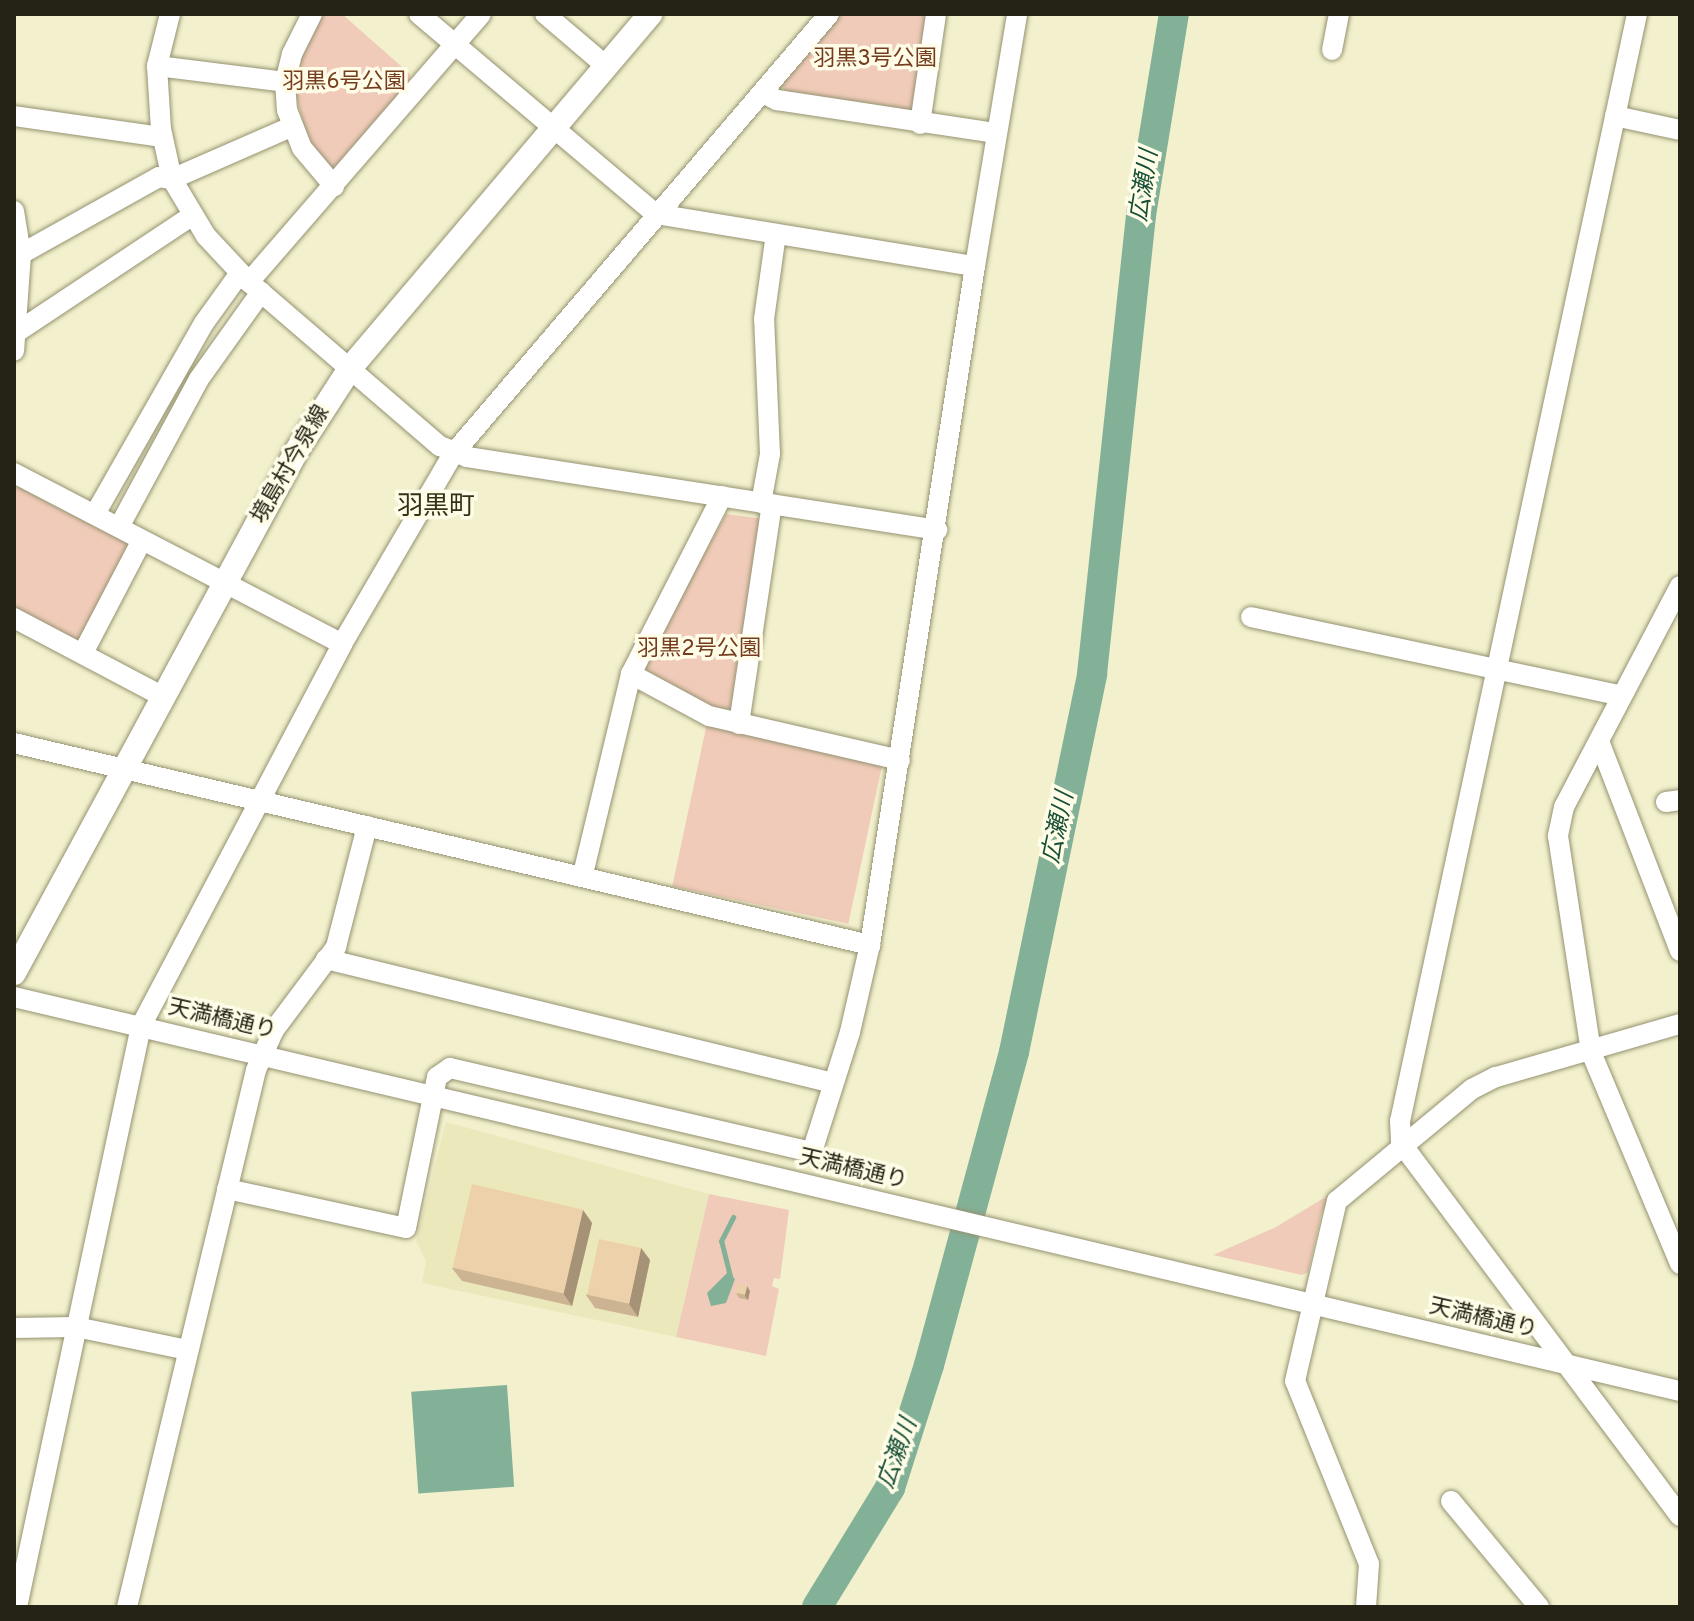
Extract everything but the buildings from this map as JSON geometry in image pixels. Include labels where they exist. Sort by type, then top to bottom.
[{"type":"main road","name":"境島村今泉線","points":[[14,973],[296,452],[351,367],[650,14]]},
{"type":"street","points":[[170,14],[157,66],[162,137],[172,179],[193,215],[250,282],[453,454],[937,530]]},
{"type":"street","points":[[419,14],[656,214],[975,266]]},
{"type":"street","points":[[95,514],[204,323],[250,282],[481,14]]},
{"type":"street","points":[[545,14],[606,66]]},
{"type":"street","points":[[17,1607],[141,1026],[263,801],[342,644],[453,454],[829,14]]},
{"type":"street","points":[[920,124],[936,14]]},
{"type":"street","points":[[227,1189],[406,1228],[437,1077],[450,1068],[812,1152],[870,945],[937,530],[995,133],[1017,14]]},
{"type":"street","points":[[1332,50],[1339,14]]},
{"type":"street","points":[[1637,14],[1400,1121],[1401,1143],[1680,1516]]},
{"type":"street","points":[[305,16],[285,82],[291,127],[302,148],[334,186]]},
{"type":"street","points":[[157,66],[285,82]]},
{"type":"street","points":[[763,93],[777,100],[995,133]]},
{"type":"street","points":[[14,116],[162,137]]},
{"type":"street","points":[[1615,116],[1680,130]]},
{"type":"street","points":[[21,254],[159,177],[172,179],[291,127]]},
{"type":"street","points":[[14,334],[193,215]]},
{"type":"street","points":[[14,220],[21,254],[14,351]]},
{"type":"street","points":[[739,724],[770,454],[764,319],[776,234]]},
{"type":"street","points":[[119,527],[250,282]]},
{"type":"street","points":[[14,473],[342,644]]},
{"type":"street","points":[[583,874],[631,674],[722,496]]},
{"type":"street","points":[[83,653],[142,540]]},
{"type":"street","points":[[1680,586],[1672,608],[1564,807],[1558,836],[1591,1052],[1680,1264]]},
{"type":"street","points":[[1251,617],[1622,696]]},
{"type":"street","points":[[14,618],[164,697]]},
{"type":"street","points":[[631,674],[709,716],[900,760]]},
{"type":"street","points":[[1599,741],[1680,951]]},
{"type":"street","points":[[14,743],[124,771],[583,874],[870,945]]},
{"type":"street","points":[[127,1607],[262,1054],[336,947],[367,826]]},
{"type":"street","points":[[326,959],[833,1083]]},
{"type":"street","name":"天満橋通り","points":[[14,997],[435,1093],[1680,1391]]},
{"type":"street","points":[[1366,1607],[1369,1564],[1295,1381],[1337,1201],[1440,1110],[1496,1077],[1680,1024]]},
{"type":"street","points":[[14,1328],[76,1327],[188,1350]]},
{"type":"street","points":[[1451,1501],[1539,1607]]},
{"type":"shaded area","points":[[446,1122],[709,1194],[676,1337],[422,1283],[426,1261],[416,1241]]},
{"type":"shaded area","points":[[728,1272],[735,1279],[726,1303],[711,1306],[707,1293]]},
{"type":"shaded area","points":[[507,1385],[514,1487],[418,1493],[411,1392]]},
{"type":"green space","name":"羽黒6号公園","points":[[323,14],[342,14],[410,74],[411,83],[337,168],[327,169],[311,153],[294,88],[308,32]]},
{"type":"green space","name":"羽黒3号公園","points":[[838,14],[929,14],[915,107],[907,112],[787,94],[782,84]]},
{"type":"green space","points":[[22,484],[127,543],[130,552],[79,642],[14,608],[14,489]]},
{"type":"green space","name":"羽黒2号公園","points":[[726,514],[764,519],[732,708],[719,713],[649,675],[645,662]]},
{"type":"green space","points":[[707,723],[883,760],[848,924],[672,886]]},
{"type":"green space","points":[[1337,1190],[1321,1214],[1308,1272],[1302,1275],[1213,1255],[1276,1227]]},
{"type":"green space","points":[[709,1194],[789,1210],[780,1279],[774,1278],[772,1286],[779,1289],[766,1356],[676,1337]]},
{"type":"waterway","name":"広瀬川","points":[[817,1607],[890,1488],[929,1365],[1014,1052],[1092,674],[1141,215],[1174,14]]},
{"type":"waterway","points":[[730,1276],[721,1241],[733,1217]]},
{"type":"district","name":"羽黒町","points":[[436,508]]}]
